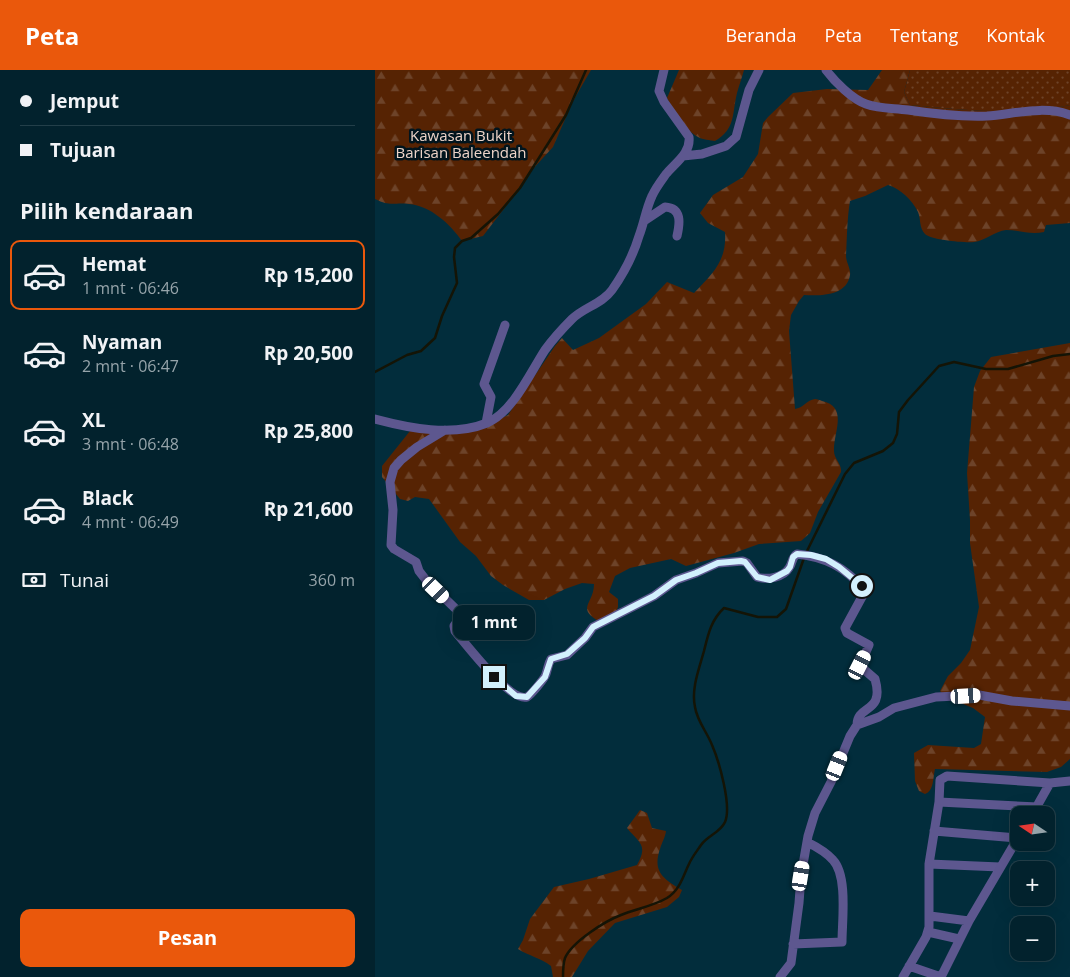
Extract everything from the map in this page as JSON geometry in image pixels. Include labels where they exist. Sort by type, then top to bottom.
[{"type":"street","points":[[375,419],[404,427],[445,430],[486,423],[498,417],[508,407],[547,348],[574,317],[595,305],[610,293],[626,270],[652,196],[666,174],[683,156],[688,147],[689,137],[664,102],[659,91],[664,70]]},
{"type":"street","points":[[683,156],[702,154],[726,146],[736,137],[749,90],[759,70]]},
{"type":"street","points":[[826,70],[835,82],[865,104],[885,108],[948,116],[987,116],[1051,111],[1070,116]]},
{"type":"street","points":[[644,221],[665,207],[672,208],[681,221],[677,236]]},
{"type":"street","points":[[486,423],[491,397],[484,384],[505,325]]},
{"type":"street","points":[[445,430],[417,447],[394,468],[391,482],[393,510],[391,545],[394,550],[416,562],[426,580],[460,613],[462,617],[454,626],[455,631],[492,675],[520,697],[527,697],[545,677],[551,659],[567,654],[585,638],[593,627],[654,596],[673,581],[718,563],[745,562],[757,577],[770,580],[787,571],[793,557],[797,554],[811,555],[836,565],[864,589],[863,595],[845,628],[847,633],[869,645],[860,666],[875,679],[878,696],[873,705],[859,716],[857,725],[850,736],[831,782],[815,813],[807,842],[801,876],[791,964],[780,977]]},
{"type":"street","points":[[857,725],[879,717],[894,708],[936,697],[979,696],[1070,706]]},
{"type":"street","points":[[903,977],[928,932],[930,916],[929,864],[939,802],[940,780],[947,776],[1050,783],[1070,781]]},
{"type":"street","points":[[1038,806],[1050,783]]},
{"type":"street","points":[[939,802],[1010,809]]},
{"type":"street","points":[[934,831],[1010,836]]},
{"type":"street","points":[[793,944],[842,942],[842,883],[839,871],[835,861],[822,850],[807,842]]},
{"type":"street","points":[[909,966],[941,977],[959,939],[1010,849]]},
{"type":"street","points":[[929,864],[999,866]]},
{"type":"street","points":[[930,916],[969,921]]},
{"type":"street","points":[[928,932],[959,939]]},
{"type":"green space","name":"Kawasan Bukit Barisan Baleendah","points":[[375,70],[591,70],[573,101],[553,147],[531,171],[483,236],[462,241],[446,222],[425,208],[409,204],[385,203],[375,199]]},
{"type":"green space","points":[[679,70],[744,70],[730,126],[715,141],[700,138],[693,134],[676,114],[667,98]]},
{"type":"green space","points":[[882,70],[910,70],[904,92],[910,105],[1010,111],[1070,105],[1070,223],[1046,225],[1044,232],[1034,233],[1006,230],[978,241],[956,241],[934,238],[925,234],[913,203],[902,192],[888,185],[850,201],[846,256],[850,273],[848,282],[844,287],[832,293],[804,295],[791,315],[789,331],[795,409],[816,399],[830,404],[835,409],[838,422],[834,451],[841,472],[818,512],[810,533],[801,541],[759,544],[686,566],[671,559],[630,568],[615,576],[609,592],[618,599],[618,607],[613,619],[602,623],[589,614],[587,610],[594,584],[582,583],[544,600],[529,600],[491,576],[476,556],[460,542],[429,499],[415,497],[408,501],[400,499],[382,477],[382,466],[410,431],[475,431],[508,415],[562,338],[573,350],[599,338],[646,304],[667,282],[694,293],[713,273],[721,259],[725,242],[725,232],[708,223],[700,213],[713,195],[743,177],[758,154],[763,123],[768,117],[793,93],[827,89],[868,90]]},
{"type":"green space","points":[[910,70],[1070,70],[1070,105],[1010,111],[910,105],[904,92]]},
{"type":"green space","points":[[1070,343],[1070,759],[1061,767],[1047,772],[935,769],[932,787],[925,794],[919,791],[915,781],[914,753],[928,745],[974,748],[981,744],[985,717],[973,708],[946,697],[940,691],[948,676],[961,663],[970,650],[979,607],[970,543],[967,473],[974,387],[980,371],[991,357]]},
{"type":"green space","points":[[640,810],[647,813],[652,828],[666,831],[658,857],[658,864],[661,874],[682,890],[679,897],[667,907],[615,923],[588,951],[572,977],[553,977],[551,966],[518,949],[530,919],[554,887],[637,865],[642,852],[641,844],[627,828]]},
{"type":"waterway","points":[[375,372],[407,355],[421,351],[435,338],[442,316],[457,283],[454,257],[455,248],[462,241],[471,238],[498,214],[520,188],[566,115],[586,70]]},
{"type":"waterway","points":[[806,553],[845,474],[854,463],[883,451],[893,443],[897,434],[899,412],[939,366],[954,362],[986,369],[1008,369],[1053,356],[1070,354]]},
{"type":"waterway","points":[[563,977],[565,958],[574,945],[614,918],[656,903],[671,895],[678,887],[701,845],[723,826],[727,815],[727,805],[721,772],[712,745],[696,712],[694,700],[696,679],[709,634],[713,623],[724,608],[758,617],[777,617],[786,609],[804,558]]},
{"type":"route","points":[[494,677],[516,696],[527,697],[545,677],[548,663],[551,659],[567,654],[585,638],[590,629],[654,596],[673,581],[718,563],[743,561],[747,563],[757,577],[770,580],[789,569],[794,555],[811,555],[826,559],[836,565],[862,586]]}]
